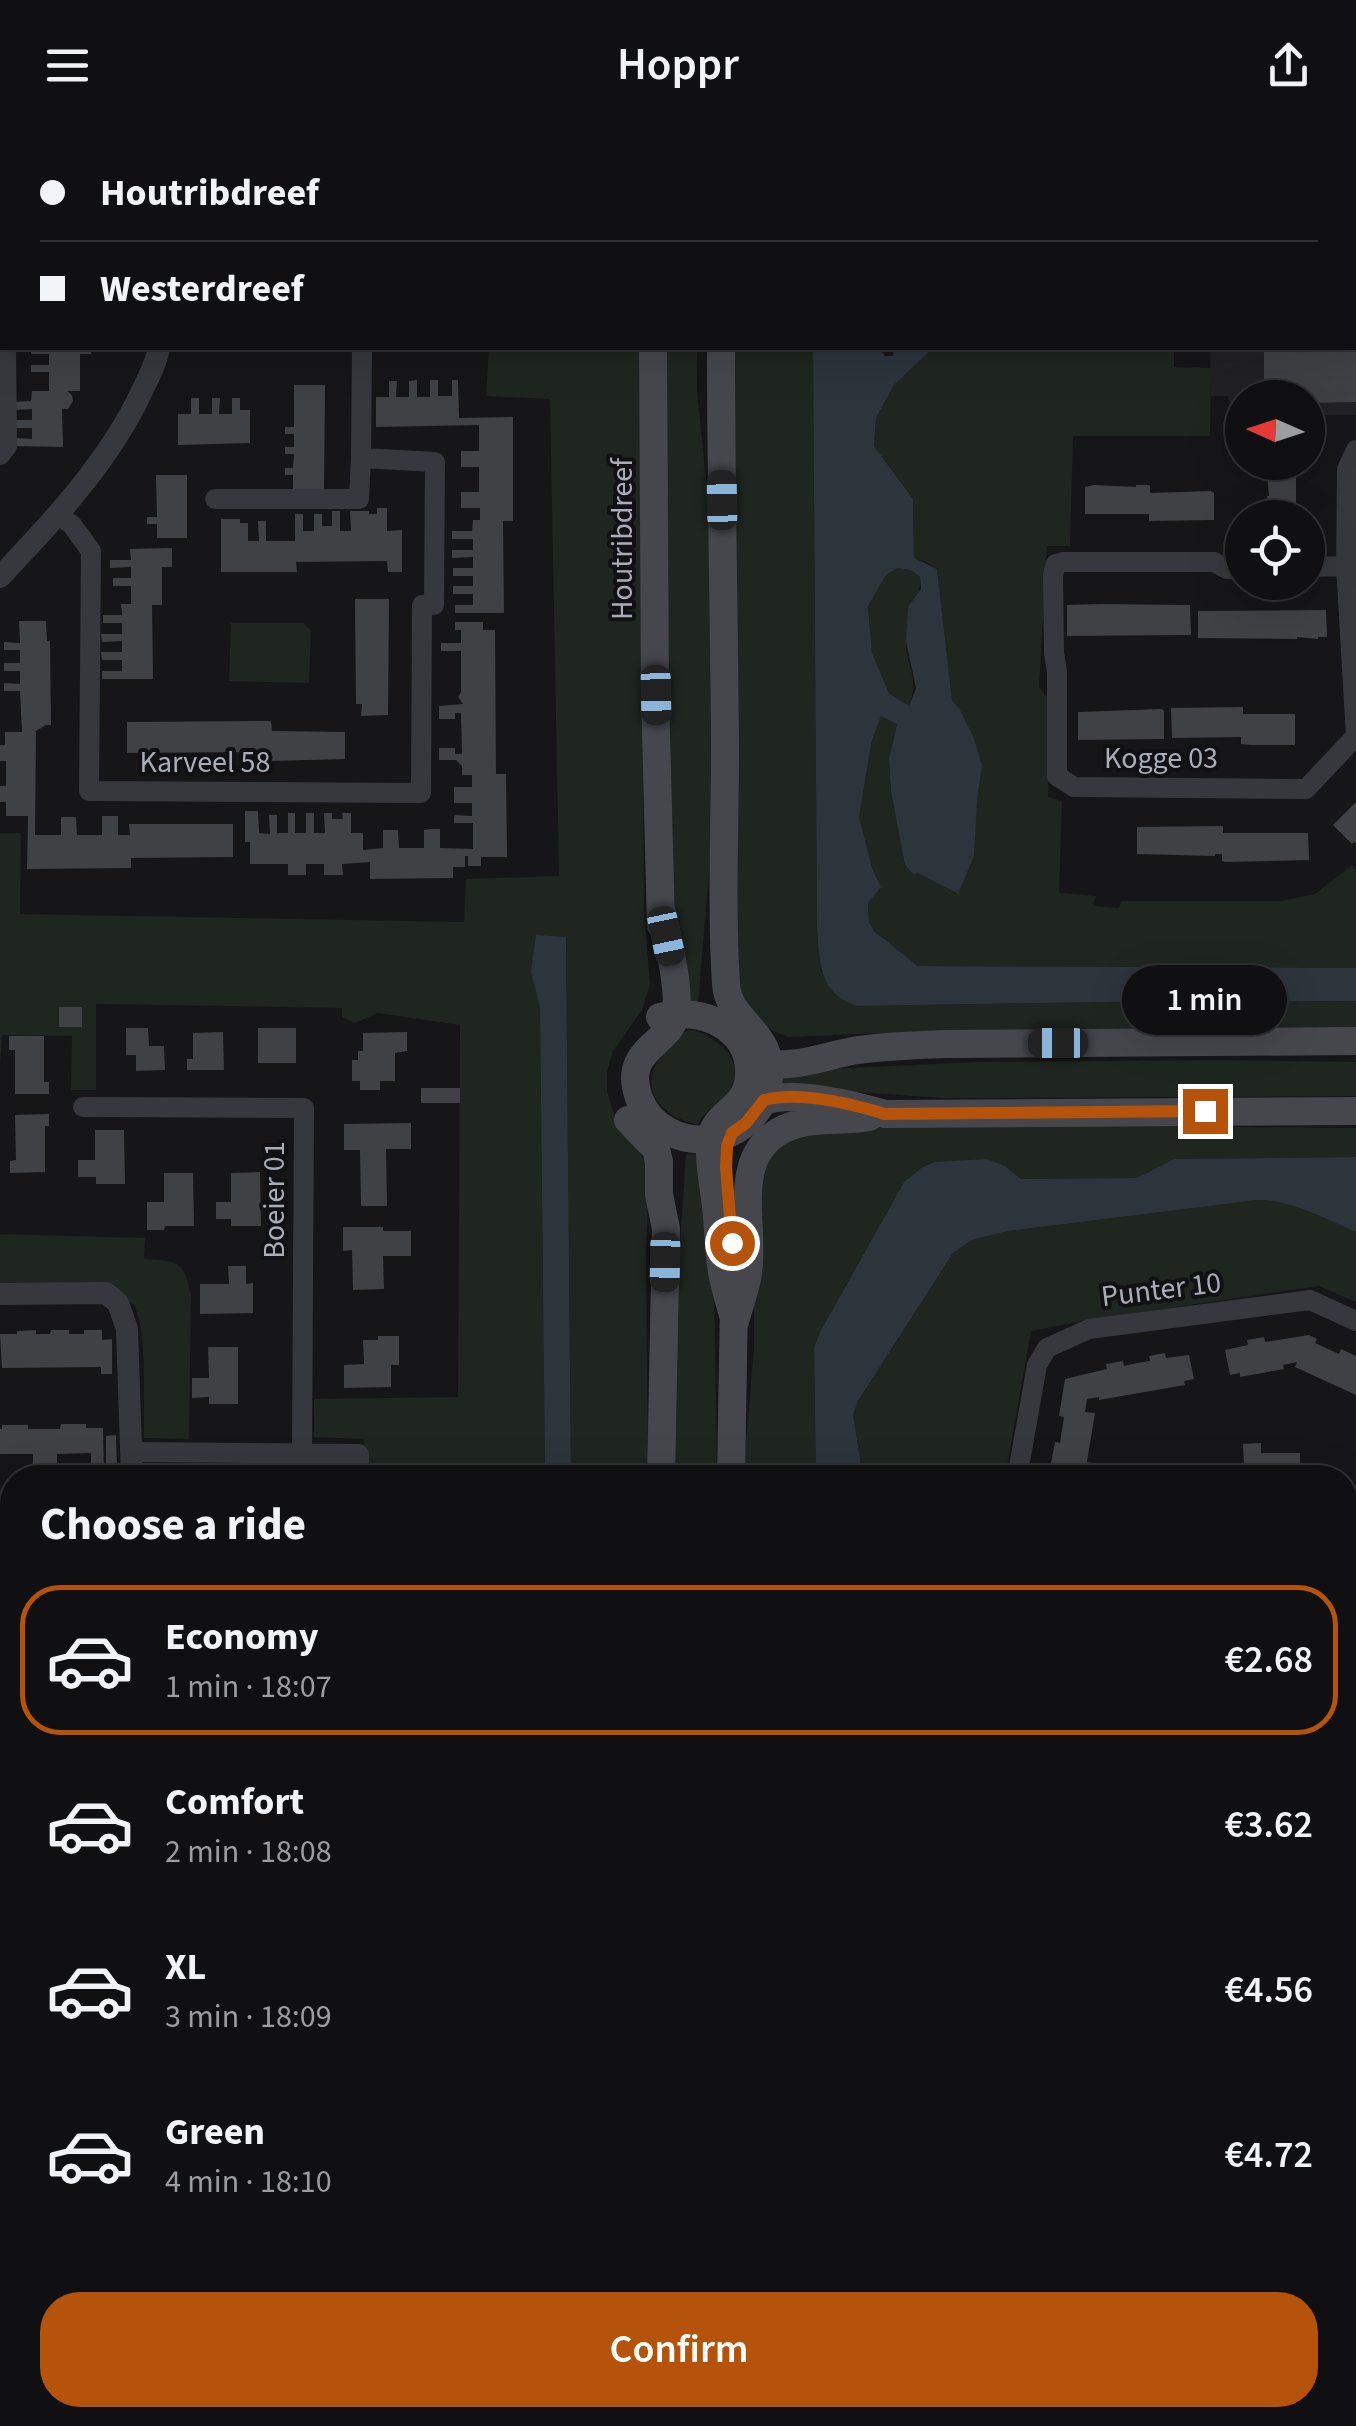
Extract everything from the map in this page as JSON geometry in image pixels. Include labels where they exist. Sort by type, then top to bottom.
[{"type":"main road","name":"Houtribdreef","points":[[653,350],[661,909],[658,1010],[664,1017]]},
{"type":"main road","points":[[721,350],[725,748],[722,923],[728,1018]]},
{"type":"main road","points":[[664,1017],[728,1018],[749,1024],[768,1084],[762,1102],[746,1123],[721,1136],[688,1138],[658,1136],[628,1119],[617,1080],[624,1050],[636,1033],[664,1017]]},
{"type":"main road","points":[[759,1053],[818,1060],[851,1051],[946,1044],[1356,1041]]},
{"type":"main road","points":[[731,1465],[735,1322],[727,1146],[718,1120],[739,1104],[759,1053]]},
{"type":"main road","points":[[762,1102],[784,1097],[849,1103],[885,1114]]},
{"type":"main road","points":[[735,1322],[748,1271],[750,1172],[758,1152],[770,1138],[790,1126],[885,1114],[1356,1111]]},
{"type":"main road","points":[[658,1136],[659,1194],[666,1229],[662,1465]]},
{"type":"street","points":[[0,455],[6,446],[6,350]]},
{"type":"street","points":[[0,577],[58,515],[127,424],[158,350]]},
{"type":"street","points":[[215,500],[359,499],[362,350]]},
{"type":"street","name":"Kogge 03","points":[[1225,568],[1214,562],[1056,564],[1053,575],[1057,776],[1074,788],[1306,789],[1356,736],[1346,566],[1347,469],[1356,450]]},
{"type":"street","name":"Karveel 58","points":[[58,515],[72,525],[91,551],[89,791],[420,793],[422,605],[434,605],[435,462],[361,458]]},
{"type":"street","points":[[1325,567],[1346,566]]},
{"type":"street","name":"Boeier 01","points":[[83,1107],[304,1108],[302,1453]]},
{"type":"street","points":[[0,1294],[106,1293],[118,1303],[127,1329],[132,1465]]},
{"type":"street","name":"Punter 10","points":[[1019,1465],[1037,1365],[1047,1348],[1089,1329],[1310,1300],[1356,1322]]},
{"type":"street","points":[[132,1452],[359,1454],[359,1465]]},
{"type":"shaded area","points":[[489,350],[639,350],[644,909],[650,985],[642,1010],[613,1051],[607,1092],[614,1115],[649,1170],[648,1465],[571,1465],[566,937],[540,1004],[545,1465],[365,1465],[364,1439],[314,1437],[314,1399],[458,1397],[460,1025],[378,1013],[355,1023],[342,1017],[342,1008],[96,1004],[96,1090],[71,1090],[72,1036],[2,1035],[0,1068],[0,833],[21,833],[20,914],[464,922],[466,879],[559,876],[550,399],[486,396]]},
{"type":"shaded area","points":[[665,350],[697,350],[697,391],[709,509],[711,804],[698,1004],[683,1004],[671,871]]},
{"type":"shaded area","points":[[733,350],[813,350],[817,930],[821,971],[857,1006],[1356,1001],[1356,1031],[1013,1031],[789,1037],[766,1028],[743,1001],[734,959],[738,842]]},
{"type":"shaded area","points":[[813,350],[880,350],[885,356],[893,356],[894,350],[931,350],[894,385],[876,418],[874,446],[913,499],[914,558],[937,569],[952,700],[974,738],[982,765],[974,856],[958,894],[913,874],[905,865],[891,792],[889,758],[897,724],[881,716],[872,740],[859,817],[881,887],[868,903],[869,922],[874,931],[918,966],[1356,968],[1356,1001],[857,1006],[835,993],[821,965],[817,929]],"holes":[[[898,568],[920,577],[921,589],[908,607],[906,641],[916,688],[909,706],[889,693],[872,653],[868,606],[886,575]]]},
{"type":"shaded area","points":[[931,350],[1174,350],[1174,367],[1211,368],[1210,436],[1073,436],[1070,546],[1047,546],[1039,687],[1050,701],[1048,797],[1062,801],[1059,893],[1096,896],[1093,906],[1119,908],[1121,901],[1281,901],[1315,894],[1352,865],[1356,870],[1356,968],[918,966],[874,931],[869,922],[868,903],[881,887],[859,817],[872,740],[881,715],[897,724],[889,758],[891,792],[905,865],[957,894],[982,765],[974,738],[952,700],[937,569],[914,559],[913,499],[874,446],[876,418],[894,385]]},
{"type":"shaded area","points":[[1210,350],[1356,350],[1356,415],[1325,415],[1325,380],[1225,380],[1225,396],[1211,396]]},
{"type":"shaded area","points":[[897,568],[920,577],[906,641],[913,679],[909,706],[889,693],[872,653],[868,606],[886,575]]},
{"type":"shaded area","points":[[231,623],[304,623],[311,631],[309,683],[229,681]]},
{"type":"shaded area","points":[[536,935],[566,937],[571,1465],[545,1465],[540,1007],[531,972]]},
{"type":"shaded area","points":[[690,1030],[721,1045],[735,1073],[726,1095],[698,1124],[669,1113],[656,1098],[651,1079],[656,1064]]},
{"type":"shaded area","points":[[978,1062],[1356,1062],[1356,1096],[944,1098],[781,1087],[782,1071]]},
{"type":"shaded area","points":[[845,1128],[1356,1128],[1356,1157],[1174,1159],[1138,1178],[1021,1179],[1005,1166],[921,1168],[904,1182],[814,1347],[816,1465],[744,1465],[754,1348],[754,1195],[774,1149],[788,1139]]},
{"type":"shaded area","points":[[686,1154],[701,1155],[714,1281],[717,1465],[674,1465],[674,1336]]},
{"type":"shaded area","points":[[1356,1157],[1356,1232],[1296,1207],[1258,1200],[1008,1231],[972,1240],[953,1253],[858,1401],[853,1415],[861,1465],[816,1465],[814,1347],[904,1182],[935,1162],[987,1159],[1005,1166],[1021,1179],[1137,1178],[1174,1159]]},
{"type":"shaded area","points":[[1271,1201],[1356,1232],[1356,1302],[1319,1286],[1031,1331],[1007,1465],[861,1465],[853,1415],[858,1401],[953,1253],[972,1240],[1008,1231]]},
{"type":"shaded area","points":[[0,1234],[145,1238],[144,1259],[177,1264],[185,1274],[191,1294],[189,1439],[144,1438],[144,1363],[135,1306],[111,1287],[0,1287]]},
{"type":"building","points":[[31,350],[91,350],[91,354],[80,354],[80,391],[67,391],[73,401],[68,409],[62,409],[63,447],[14,446],[14,438],[32,439],[32,428],[14,428],[14,420],[32,420],[32,409],[13,410],[13,402],[31,401],[32,391],[49,391],[49,372],[31,372],[31,365],[49,365],[49,354],[31,354]]},
{"type":"building","points":[[1264,350],[1356,350],[1356,402],[1325,403],[1325,380],[1264,380]]},
{"type":"building","points":[[417,380],[417,397],[430,397],[430,380],[438,380],[438,396],[452,396],[452,380],[458,380],[459,418],[513,417],[513,521],[503,521],[504,613],[455,613],[455,605],[473,605],[473,594],[453,594],[453,586],[473,586],[473,576],[453,576],[453,568],[473,568],[473,557],[452,558],[452,550],[473,550],[473,539],[452,539],[452,531],[472,531],[473,520],[480,520],[480,508],[461,508],[461,492],[479,492],[479,467],[461,467],[461,451],[479,451],[479,425],[376,427],[376,397],[389,397],[389,381],[397,381],[396,397],[409,397],[409,381]]},
{"type":"building","points":[[294,385],[325,385],[324,489],[293,489],[293,475],[285,475],[285,468],[293,468],[294,454],[285,454],[285,447],[294,447],[294,434],[285,434],[285,427],[294,427]]},
{"type":"building","points":[[191,398],[199,398],[199,414],[212,414],[212,398],[220,398],[219,414],[232,414],[232,398],[240,398],[240,410],[250,410],[250,443],[178,445],[178,414],[191,414]]},
{"type":"building","points":[[156,475],[187,475],[187,538],[157,538],[157,524],[147,524],[147,517],[157,517]]},
{"type":"building","points":[[1267,480],[1296,480],[1296,500],[1267,500]]},
{"type":"building","points":[[1148,485],[1150,493],[1211,491],[1214,520],[1149,521],[1149,514],[1085,514],[1085,487]]},
{"type":"building","points":[[377,508],[387,508],[387,531],[402,530],[402,572],[388,572],[387,561],[296,562],[297,572],[221,572],[221,519],[248,523],[248,541],[259,541],[258,521],[266,521],[266,541],[295,541],[295,514],[303,514],[303,531],[314,531],[314,514],[322,514],[322,526],[332,526],[332,511],[340,511],[340,531],[351,531],[350,511],[377,514]]},
{"type":"building","points":[[172,548],[172,567],[162,567],[162,605],[152,605],[153,679],[102,679],[102,671],[122,671],[122,660],[102,660],[101,652],[122,652],[122,641],[102,642],[101,634],[122,634],[122,623],[103,623],[103,615],[122,615],[121,604],[131,604],[131,586],[113,586],[113,578],[131,578],[131,567],[110,568],[110,560],[131,560],[130,549]]},
{"type":"building","points":[[355,599],[389,599],[388,715],[361,716],[362,704],[356,704]]},
{"type":"building","points":[[1067,605],[1190,605],[1191,635],[1067,636]]},
{"type":"building","points":[[1326,610],[1327,637],[1318,639],[1198,638],[1198,611]]},
{"type":"building","points":[[19,621],[46,621],[50,641],[51,725],[36,731],[35,835],[61,835],[61,817],[76,817],[77,835],[102,835],[102,816],[118,816],[118,835],[130,835],[129,824],[233,824],[233,857],[131,858],[131,868],[27,869],[28,816],[6,816],[6,802],[0,802],[0,786],[6,786],[6,761],[0,761],[0,745],[5,745],[5,732],[22,732],[20,691],[4,691],[4,683],[20,684],[20,671],[4,671],[4,663],[20,663],[20,650],[4,650],[4,642],[20,643]]},
{"type":"building","points":[[455,622],[483,622],[483,630],[495,630],[496,774],[506,774],[507,857],[481,857],[481,866],[468,866],[465,856],[465,867],[453,867],[453,878],[370,879],[370,862],[342,864],[343,875],[324,875],[324,864],[306,864],[306,875],[288,875],[288,864],[250,864],[245,811],[258,811],[259,833],[270,834],[269,815],[277,815],[277,833],[288,833],[288,813],[295,813],[295,833],[306,833],[306,813],[314,813],[314,833],[325,833],[324,813],[332,813],[332,819],[343,819],[342,813],[351,813],[351,833],[363,833],[363,850],[383,848],[383,830],[398,830],[399,848],[424,848],[424,830],[432,829],[440,829],[440,848],[473,849],[473,823],[454,823],[454,815],[472,816],[472,803],[454,803],[454,787],[472,787],[472,775],[462,775],[462,766],[456,760],[439,760],[439,748],[455,748],[455,754],[462,754],[461,713],[455,713],[455,719],[439,719],[439,706],[463,704],[458,697],[461,651],[441,651],[441,643],[461,643],[461,630],[455,630]]},
{"type":"building","points":[[1243,707],[1243,714],[1295,714],[1295,745],[1241,744],[1241,737],[1172,738],[1171,708]]},
{"type":"building","points":[[1162,709],[1164,739],[1078,740],[1078,712]]},
{"type":"building","points":[[271,721],[272,731],[345,732],[345,759],[271,761],[271,752],[127,753],[127,722]]},
{"type":"building","points":[[1356,802],[1356,844],[1352,844],[1333,825]]},
{"type":"building","points":[[1223,826],[1223,833],[1308,833],[1309,860],[1225,862],[1222,854],[1137,854],[1137,827]]},
{"type":"building","points":[[59,1007],[82,1007],[82,1027],[59,1027]]},
{"type":"building","points":[[126,1028],[148,1028],[149,1046],[164,1046],[165,1070],[136,1071],[136,1055],[126,1055]]},
{"type":"building","points":[[258,1028],[296,1028],[296,1063],[258,1063]]},
{"type":"building","points":[[223,1032],[224,1070],[187,1070],[187,1059],[193,1059],[193,1033]]},
{"type":"building","points":[[407,1032],[407,1051],[395,1053],[395,1081],[380,1081],[380,1090],[360,1090],[360,1081],[352,1081],[352,1060],[358,1060],[358,1051],[363,1051],[363,1033]]},
{"type":"building","points":[[9,1036],[44,1036],[44,1082],[49,1082],[49,1094],[15,1094],[15,1050],[9,1050]]},
{"type":"building","points":[[421,1088],[460,1088],[460,1103],[421,1103]]},
{"type":"building","points":[[49,1114],[49,1126],[45,1126],[45,1172],[10,1173],[10,1161],[16,1160],[15,1115]]},
{"type":"building","points":[[411,1123],[411,1149],[386,1149],[387,1206],[361,1206],[360,1150],[344,1150],[344,1124]]},
{"type":"building","points":[[95,1130],[124,1130],[125,1184],[96,1184],[96,1177],[78,1177],[78,1160],[95,1160]]},
{"type":"building","points":[[260,1172],[261,1226],[231,1226],[231,1219],[216,1219],[216,1202],[231,1202],[231,1173]]},
{"type":"building","points":[[164,1173],[193,1173],[194,1226],[147,1230],[147,1202],[164,1202]]},
{"type":"building","points":[[343,1227],[411,1231],[411,1256],[383,1256],[384,1289],[353,1290],[352,1250],[343,1251]]},
{"type":"building","points":[[228,1266],[246,1266],[246,1284],[253,1283],[253,1313],[200,1314],[200,1284],[229,1284]]},
{"type":"building","points":[[36,1330],[36,1334],[69,1330],[69,1334],[84,1334],[84,1330],[102,1330],[102,1340],[112,1339],[112,1374],[101,1374],[101,1367],[2,1368],[0,1334]]},
{"type":"building","points":[[1309,1335],[1317,1339],[1315,1343],[1339,1354],[1341,1349],[1356,1356],[1356,1395],[1295,1367],[1297,1362],[1283,1365],[1284,1369],[1240,1377],[1240,1373],[1230,1375],[1225,1350],[1248,1345],[1247,1340],[1264,1337],[1265,1342]]},
{"type":"building","points":[[378,1336],[399,1336],[399,1365],[391,1365],[391,1387],[344,1388],[344,1365],[364,1364],[363,1340],[378,1340]]},
{"type":"building","points":[[208,1347],[238,1347],[238,1404],[209,1404],[209,1397],[192,1398],[192,1378],[209,1378]]},
{"type":"building","points":[[1189,1355],[1194,1379],[1184,1381],[1185,1385],[1087,1399],[1085,1412],[1095,1413],[1087,1462],[1099,1465],[1051,1465],[1055,1442],[1060,1443],[1064,1417],[1059,1416],[1065,1379],[1107,1369],[1106,1364],[1123,1361],[1124,1366],[1150,1361],[1149,1356]]},
{"type":"building","points":[[61,1424],[103,1428],[104,1465],[91,1465],[91,1453],[57,1454],[57,1465],[33,1465],[33,1454],[0,1454],[2,1425],[60,1429]]},
{"type":"building","points":[[116,1435],[117,1465],[106,1465],[106,1436]]},
{"type":"building","points":[[1261,1443],[1261,1453],[1300,1453],[1300,1465],[1244,1465],[1243,1444]]},
{"type":"route","points":[[732,1243],[727,1146],[732,1133],[746,1123],[764,1100],[784,1097],[849,1103],[885,1114],[1205,1111]]}]
